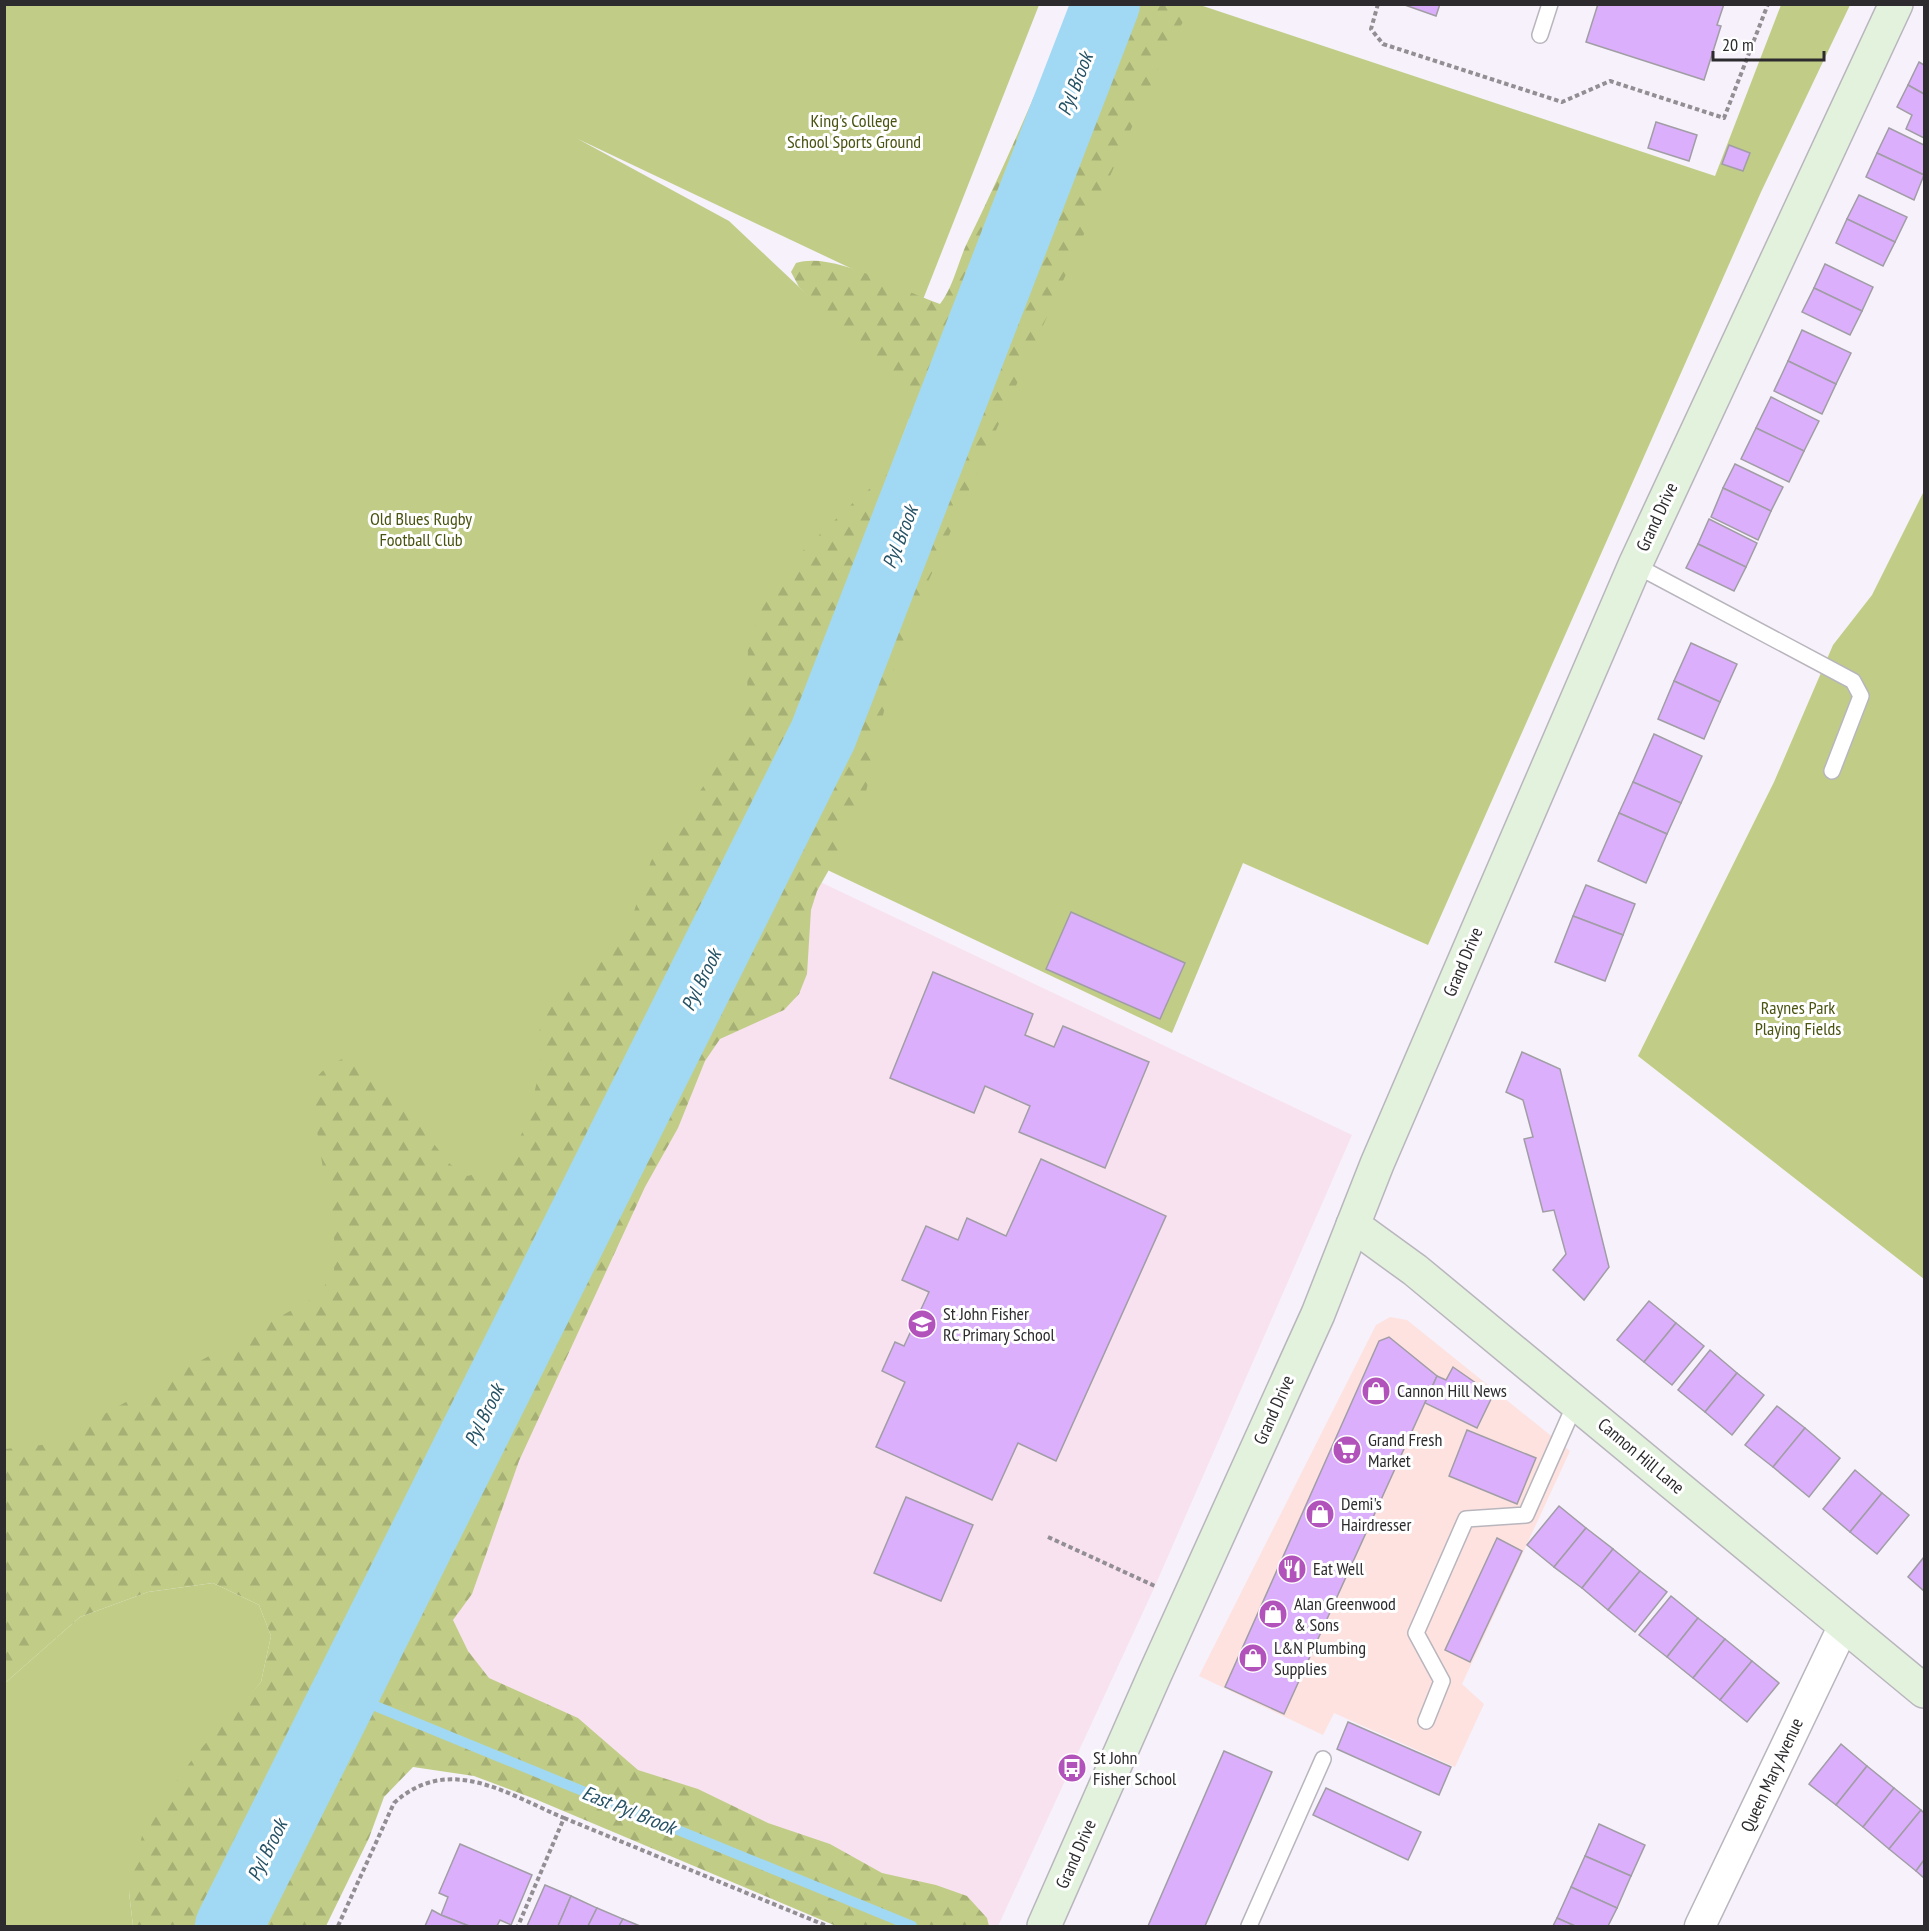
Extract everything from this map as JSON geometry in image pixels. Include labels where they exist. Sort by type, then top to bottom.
[{"type":"main road","name":"Grand Drive","points":[[1044,1926],[1187,1602],[1318,1314],[1444,1007],[1635,565],[1896,4]]},
{"type":"main road","name":"Cannon Hill Lane","points":[[1353,1225],[1415,1270],[1924,1691]]},
{"type":"street","name":"Queen Mary Avenue","points":[[1700,1926],[1844,1625]]},
{"type":"lane","points":[[1540,35],[1550,4]]},
{"type":"lane","points":[[1635,565],[1853,681],[1861,696],[1832,771]]},
{"type":"lane","points":[[1426,1721],[1442,1681],[1416,1633],[1466,1519],[1527,1515],[1576,1402]]},
{"type":"lane","points":[[1249,1926],[1323,1759]]},
{"type":"path","points":[[1378,4],[1371,29],[1383,44],[1562,102],[1610,81],[1724,118],[1768,4]]},
{"type":"path","points":[[1048,1537],[1187,1602]]},
{"type":"path","points":[[338,1926],[394,1803],[407,1791],[430,1782],[454,1777],[474,1781],[827,1926]]},
{"type":"path","points":[[519,1926],[564,1818]]},
{"type":"shaded area","name":"St John Fisher RC Primary School","points":[[795,870],[1352,1135],[1155,1586],[998,1926],[989,1926],[399,1687]]},
{"type":"shaded area","points":[[1390,1317],[1407,1320],[1570,1451],[1462,1684],[1484,1704],[1455,1767],[1334,1713],[1323,1735],[1199,1676],[1376,1325]]},
{"type":"green space","name":"Old Blues Rugby Football Club","points":[[4,5],[1039,5],[922,302],[578,139],[729,221],[917,398],[796,720],[556,1135],[5,1526]]},
{"type":"green space","points":[[1073,5],[1193,5],[1167,49],[911,620],[892,675],[866,792],[845,832],[835,859],[817,891],[811,910],[807,974],[799,994],[784,1010],[720,1039],[705,1061],[678,1128],[645,1187],[519,1461],[472,1594],[453,1620],[468,1651],[489,1678],[578,1718],[638,1770],[698,1789],[768,1823],[830,1844],[882,1873],[936,1885],[967,1896],[987,1918],[989,1926],[836,1926],[535,1799],[474,1776],[413,1767],[384,1797],[369,1838],[326,1926],[133,1926],[129,1892],[144,1827],[196,1754],[261,1682],[271,1636],[259,1605],[213,1583],[148,1592],[80,1617],[5,1683],[5,1449],[50,1444],[319,1295],[334,1270],[334,1238],[310,1087],[324,1070],[334,1063],[355,1055],[372,1067],[450,1164],[468,1176],[495,1166],[513,1151],[526,1125],[541,1066],[538,1036],[546,1006],[573,980],[608,957],[628,929],[651,861],[737,738],[747,698],[748,646],[764,597],[794,559],[856,500],[912,454],[909,418],[902,394],[799,287],[791,272],[796,263],[812,261],[848,267],[940,304],[949,289],[964,249],[996,182]]},
{"type":"green space","points":[[1184,5],[1200,5],[1715,176],[1781,5],[1850,5],[1761,192],[1428,945],[1243,863],[1172,1033],[800,857]]},
{"type":"green space","name":"Raynes Park Playing Fields","points":[[1924,491],[1924,1279],[1638,1056],[1774,782],[1833,645],[1872,595]]},
{"type":"green space","points":[[213,1583],[259,1605],[271,1636],[261,1682],[242,1705],[129,1892],[133,1926],[5,1926],[5,1683],[80,1617],[148,1592]]},
{"type":"building","points":[[1402,4],[1440,4],[1436,16]]},
{"type":"building","points":[[1598,4],[1724,4],[1717,25],[1721,26],[1704,80],[1586,42]]},
{"type":"building","points":[[1919,62],[1924,65],[1924,94],[1908,85]]},
{"type":"building","points":[[1908,85],[1924,94],[1924,138],[1906,129],[1912,115],[1897,107]]},
{"type":"building","points":[[1656,122],[1697,135],[1689,161],[1648,148]]},
{"type":"building","points":[[1889,128],[1924,145],[1924,175],[1877,153]]},
{"type":"building","points":[[1729,145],[1750,153],[1743,171],[1722,164]]},
{"type":"building","points":[[1877,153],[1924,175],[1914,200],[1866,177]]},
{"type":"building","points":[[1859,195],[1907,217],[1895,242],[1847,219]]},
{"type":"building","points":[[1847,219],[1895,242],[1883,266],[1836,243]]},
{"type":"building","points":[[1825,264],[1873,287],[1862,311],[1814,288]]},
{"type":"building","points":[[1814,288],[1862,311],[1850,335],[1802,312]]},
{"type":"building","points":[[1802,330],[1851,353],[1836,384],[1788,361]]},
{"type":"building","points":[[1788,361],[1836,384],[1822,414],[1774,391]]},
{"type":"building","points":[[1771,397],[1819,421],[1804,451],[1756,428]]},
{"type":"building","points":[[1756,428],[1804,451],[1789,482],[1741,459]]},
{"type":"building","points":[[1735,464],[1783,487],[1771,511],[1723,488]]},
{"type":"building","points":[[1723,488],[1771,511],[1758,540],[1711,517]]},
{"type":"building","points":[[1709,519],[1757,543],[1746,567],[1698,544]]},
{"type":"building","points":[[1698,544],[1746,567],[1734,591],[1686,568]]},
{"type":"building","points":[[1691,643],[1737,664],[1720,702],[1674,681]]},
{"type":"building","points":[[1674,681],[1720,702],[1704,739],[1658,719]]},
{"type":"building","points":[[1654,734],[1702,756],[1681,803],[1633,782]]},
{"type":"building","points":[[1633,782],[1681,803],[1667,834],[1619,813]]},
{"type":"building","points":[[1619,813],[1667,834],[1646,883],[1598,861]]},
{"type":"building","points":[[1586,885],[1635,904],[1623,935],[1573,916]]},
{"type":"building","points":[[1071,912],[1185,963],[1160,1019],[1046,969]]},
{"type":"building","points":[[1573,916],[1623,935],[1605,981],[1555,962]]},
{"type":"building","points":[[933,972],[1033,1014],[1025,1035],[1054,1047],[1063,1026],[1149,1062],[1105,1168],[1019,1132],[1030,1106],[985,1086],[974,1113],[890,1078]]},
{"type":"building","points":[[1522,1052],[1560,1069],[1609,1267],[1584,1300],[1553,1270],[1566,1254],[1554,1210],[1543,1212],[1524,1139],[1533,1137],[1523,1100],[1506,1092]]},
{"type":"building","points":[[1041,1159],[1166,1216],[1056,1461],[1018,1443],[992,1500],[876,1447],[905,1382],[882,1371],[895,1342],[904,1346],[929,1292],[902,1280],[926,1226],[958,1240],[967,1218],[1006,1236]]},
{"type":"building","points":[[1649,1301],[1676,1323],[1644,1362],[1617,1340]]},
{"type":"building","points":[[1676,1323],[1704,1346],[1672,1385],[1644,1362]]},
{"type":"building","points":[[1389,1337],[1437,1376],[1284,1714],[1225,1687],[1379,1341]]},
{"type":"building","points":[[1710,1350],[1737,1373],[1705,1412],[1678,1390]]},
{"type":"building","points":[[1453,1367],[1493,1395],[1477,1428],[1425,1403],[1437,1376],[1446,1380]]},
{"type":"building","points":[[1737,1373],[1764,1395],[1732,1435],[1705,1412]]},
{"type":"building","points":[[1777,1406],[1805,1428],[1773,1467],[1745,1445]]},
{"type":"building","points":[[1805,1428],[1840,1458],[1809,1497],[1773,1467]]},
{"type":"building","points":[[1467,1430],[1536,1458],[1517,1504],[1449,1476]]},
{"type":"building","points":[[1855,1470],[1882,1493],[1850,1532],[1823,1509]]},
{"type":"building","points":[[1882,1493],[1909,1515],[1877,1554],[1850,1532]]},
{"type":"building","points":[[906,1497],[973,1525],[941,1601],[874,1573]]},
{"type":"building","points":[[1559,1506],[1586,1528],[1554,1567],[1527,1545]]},
{"type":"building","points":[[1586,1528],[1613,1549],[1582,1588],[1554,1567]]},
{"type":"building","points":[[1497,1538],[1522,1551],[1470,1662],[1445,1650]]},
{"type":"building","points":[[1613,1549],[1640,1571],[1608,1610],[1582,1588]]},
{"type":"building","points":[[1924,1557],[1924,1591],[1908,1577]]},
{"type":"building","points":[[1640,1571],[1667,1592],[1635,1632],[1608,1610]]},
{"type":"building","points":[[1671,1596],[1698,1618],[1667,1657],[1639,1635]]},
{"type":"building","points":[[1698,1618],[1725,1639],[1693,1678],[1667,1657]]},
{"type":"building","points":[[1725,1639],[1752,1661],[1720,1700],[1693,1678]]},
{"type":"building","points":[[1752,1661],[1779,1683],[1747,1722],[1720,1700]]},
{"type":"building","points":[[1348,1722],[1451,1767],[1439,1795],[1337,1749]]},
{"type":"building","points":[[1841,1744],[1867,1766],[1836,1805],[1809,1784]]},
{"type":"building","points":[[1224,1751],[1272,1772],[1205,1926],[1148,1926]]},
{"type":"building","points":[[1867,1766],[1894,1788],[1863,1827],[1836,1805]]},
{"type":"building","points":[[1326,1788],[1421,1832],[1408,1860],[1313,1815]]},
{"type":"building","points":[[1894,1788],[1921,1810],[1889,1849],[1863,1827]]},
{"type":"building","points":[[1921,1810],[1924,1813],[1924,1860],[1916,1871],[1889,1849]]},
{"type":"building","points":[[1599,1824],[1645,1845],[1631,1876],[1585,1856]]},
{"type":"building","points":[[460,1844],[532,1875],[511,1925],[500,1920],[497,1926],[469,1926],[441,1915],[448,1897],[439,1893]]},
{"type":"building","points":[[1585,1856],[1631,1876],[1617,1908],[1571,1887]]},
{"type":"building","points":[[1924,1860],[1924,1878],[1916,1871]]},
{"type":"building","points":[[545,1885],[571,1896],[558,1926],[527,1926]]},
{"type":"building","points":[[1571,1887],[1617,1908],[1608,1926],[1575,1926],[1557,1918]]},
{"type":"building","points":[[571,1896],[597,1908],[588,1926],[558,1926]]},
{"type":"building","points":[[597,1908],[623,1919],[619,1926],[588,1926]]},
{"type":"building","points":[[432,1910],[441,1915],[469,1926],[425,1926]]},
{"type":"building","points":[[1557,1918],[1575,1926],[1553,1926]]},
{"type":"building","points":[[623,1919],[640,1926],[619,1926]]},
{"type":"waterway","name":"Pyl Brook","points":[[229,1926],[823,735],[1106,4]]},
{"type":"waterway","name":"East Pyl Brook","points":[[346,1694],[912,1926]]},
{"type":"place","name":"St John Fisher RC Primary School","points":[[922,1324]]},
{"type":"place","name":"Cannon Hill News","points":[[1376,1391]]},
{"type":"place","name":"Grand Fresh Market","points":[[1347,1450]]},
{"type":"place","name":"Demi's Hairdresser","points":[[1320,1514]]},
{"type":"place","name":"Eat Well","points":[[1292,1569]]},
{"type":"place","name":"Alan Greenwood & Sons","points":[[1273,1614]]},
{"type":"place","name":"L&N Plumbing Supplies","points":[[1253,1658]]},
{"type":"place","name":"St John Fisher School","points":[[1072,1768]]},
{"type":"park label","name":"King's College School Sports Ground","points":[[854,131]]}]
